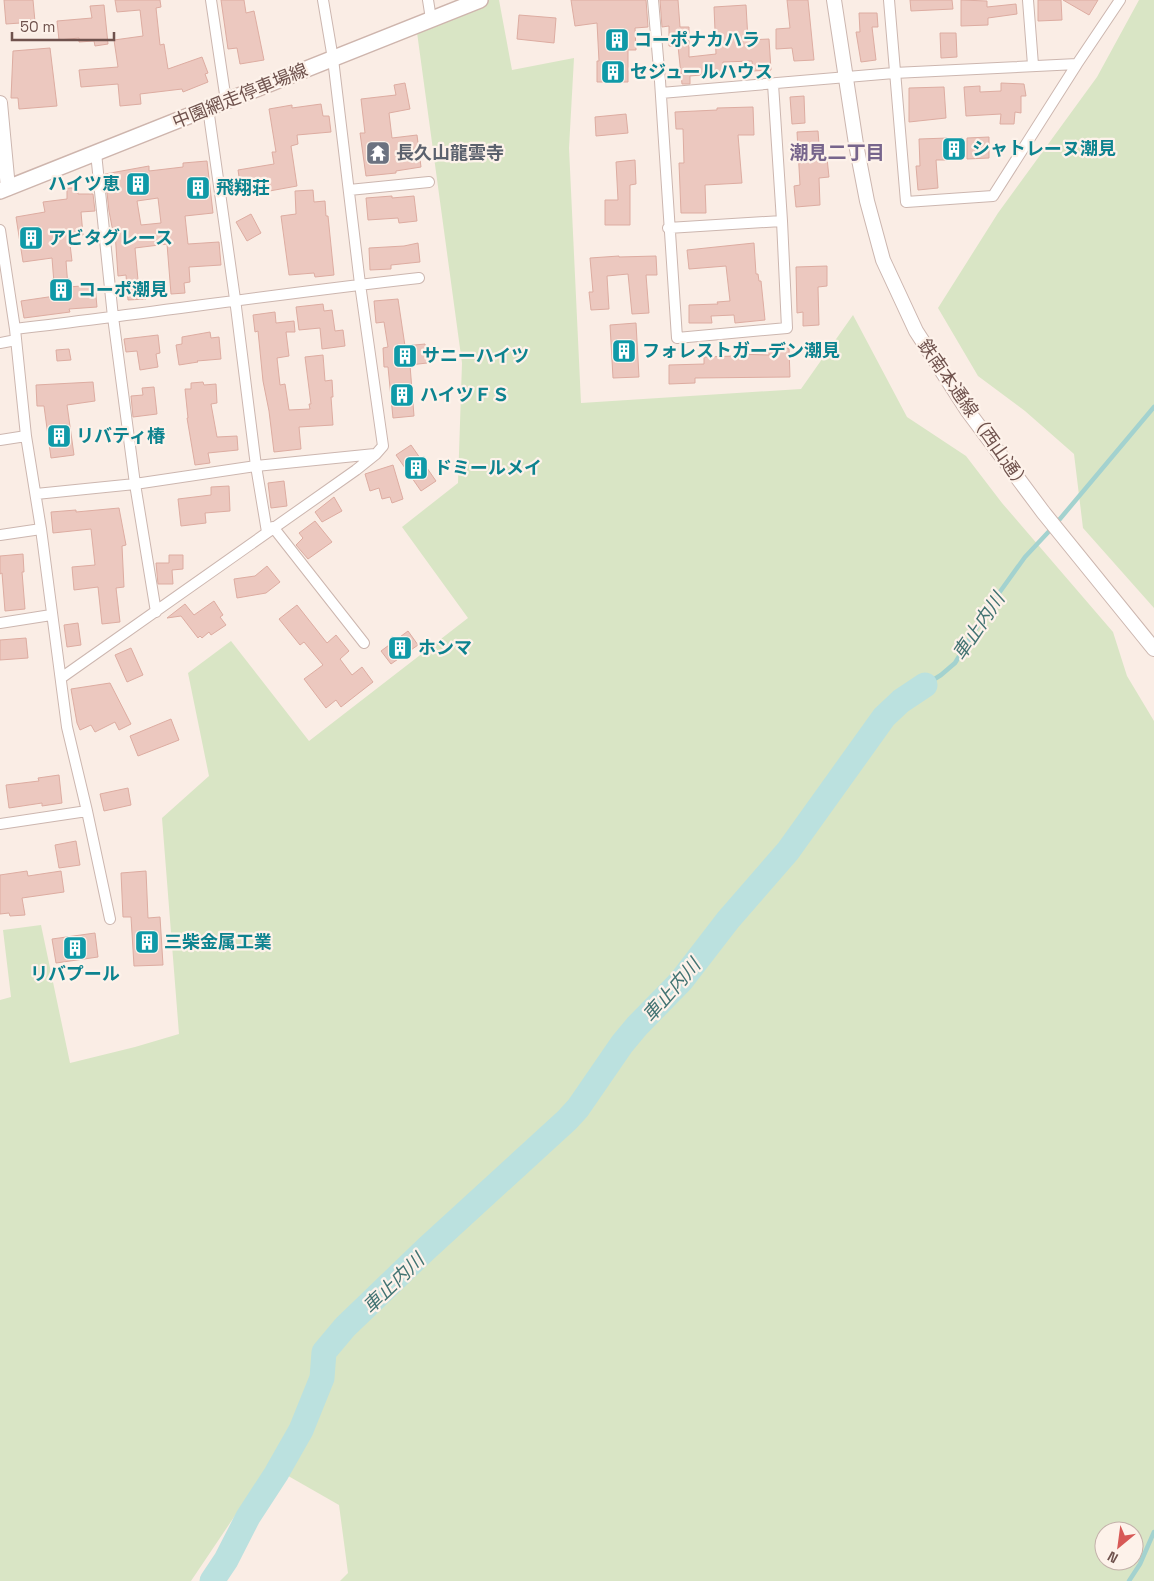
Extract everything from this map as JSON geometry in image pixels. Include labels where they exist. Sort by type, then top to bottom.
[{"type":"main road","name":"中園網走停車場線","points":[[4,190],[480,0]]},
{"type":"street","points":[[211,0],[226,101]]},
{"type":"street","points":[[60,678],[356,470],[383,446],[360,284],[333,59],[323,0]]},
{"type":"street","points":[[428,0],[431,19]]},
{"type":"street","points":[[653,0],[661,93],[676,338],[787,328],[773,84]]},
{"type":"street","name":"鉄南本通線（西山通）","points":[[834,0],[865,192],[883,260],[916,331],[966,410],[1043,512],[1154,649]]},
{"type":"street","points":[[889,0],[906,202],[993,196],[1120,0]]},
{"type":"street","points":[[1028,0],[1033,65]]},
{"type":"street","points":[[661,93],[894,73],[1077,64]]},
{"type":"street","points":[[0,103],[4,190]]},
{"type":"street","points":[[208,108],[256,466],[270,530],[364,644]]},
{"type":"street","points":[[96,153],[113,317],[135,484],[156,612]]},
{"type":"street","points":[[350,190],[429,182]]},
{"type":"street","points":[[668,228],[782,221]]},
{"type":"street","points":[[0,230],[15,329],[26,436],[41,529],[66,727],[87,811],[110,919]]},
{"type":"street","points":[[15,329],[235,299],[419,278]]},
{"type":"street","points":[[0,343],[16,340]]},
{"type":"street","points":[[0,440],[26,436]]},
{"type":"street","points":[[36,494],[135,484],[256,466],[376,454]]},
{"type":"street","points":[[0,535],[41,529]]},
{"type":"street","points":[[0,623],[51,615]]},
{"type":"street","points":[[0,824],[87,811]]},
{"type":"green space","points":[[480,0],[499,0],[512,70],[574,58],[569,148],[581,403],[801,389],[853,315],[907,417],[966,456],[1002,503],[1113,632],[1127,676],[1154,721],[1154,1581],[340,1581],[348,1573],[339,1505],[269,1465],[191,1581],[0,1581],[0,1000],[11,997],[3,930],[41,925],[70,1063],[179,1034],[162,818],[209,776],[188,673],[231,641],[309,741],[468,618],[402,527],[458,483],[462,363],[416,25]]},
{"type":"green space","points":[[1139,0],[1154,0],[1154,608],[1083,528],[1074,454],[1025,411],[978,376],[938,308],[998,213],[1097,77]]},
{"type":"building","points":[[4,0],[33,0],[35,22],[6,24]]},
{"type":"building","points":[[115,0],[160,0],[161,7],[156,8],[160,45],[164,44],[168,69],[202,57],[208,73],[205,74],[208,82],[183,92],[182,89],[140,94],[141,104],[120,106],[118,84],[81,87],[79,70],[118,67],[114,40],[143,36],[140,10],[117,12]]},
{"type":"building","points":[[221,0],[244,0],[246,13],[254,11],[264,60],[240,64],[237,48],[228,49]]},
{"type":"building","points":[[571,0],[646,0],[648,27],[635,28],[636,50],[628,50],[628,82],[597,82],[597,61],[599,61],[597,23],[575,26]]},
{"type":"building","points":[[660,0],[678,0],[680,27],[689,27],[689,57],[716,54],[714,7],[746,5],[748,40],[769,39],[771,70],[753,71],[752,61],[723,62],[722,73],[690,76],[690,84],[682,84],[678,46],[669,46],[669,26],[662,27]]},
{"type":"building","points":[[787,0],[808,0],[814,60],[794,61],[792,48],[776,49],[776,29],[790,28]]},
{"type":"building","points":[[910,0],[952,0],[953,9],[911,11]]},
{"type":"building","points":[[961,0],[987,1],[987,7],[1016,4],[1017,14],[988,18],[988,25],[961,26]]},
{"type":"building","points":[[1038,0],[1061,0],[1062,20],[1038,21]]},
{"type":"building","points":[[1063,0],[1098,0],[1089,15]]},
{"type":"building","points":[[104,5],[108,44],[95,46],[94,41],[79,42],[79,38],[59,40],[57,21],[92,18],[90,6]]},
{"type":"building","points":[[859,13],[877,13],[878,27],[872,27],[876,60],[861,62],[856,32],[860,32]]},
{"type":"building","points":[[519,15],[556,18],[554,43],[517,39]]},
{"type":"building","points":[[940,33],[956,33],[957,57],[941,58]]},
{"type":"building","points":[[50,48],[57,106],[19,109],[18,98],[11,98],[13,51]]},
{"type":"building","points":[[405,83],[410,109],[389,113],[392,138],[417,135],[421,167],[396,171],[396,173],[366,176],[360,133],[365,133],[361,99],[396,95],[394,85]]},
{"type":"building","points":[[1001,83],[1024,84],[1026,96],[1021,96],[1021,113],[1015,112],[1014,124],[1000,124],[1001,114],[966,116],[964,87],[980,86],[980,92],[1001,91]]},
{"type":"building","points":[[944,87],[946,118],[909,122],[909,88]]},
{"type":"building","points":[[804,96],[805,123],[792,124],[790,97]]},
{"type":"building","points":[[321,104],[323,116],[329,116],[331,132],[297,135],[298,144],[291,146],[297,186],[242,196],[238,170],[274,164],[272,152],[276,152],[269,109],[292,105],[292,108]]},
{"type":"building","points":[[753,107],[754,135],[738,135],[742,183],[705,185],[706,213],[681,213],[679,163],[684,163],[683,129],[676,129],[675,112]]},
{"type":"building","points":[[626,114],[628,133],[596,136],[595,117]]},
{"type":"building","points":[[818,131],[820,158],[827,158],[829,177],[819,178],[820,205],[796,207],[794,186],[800,185],[797,132]]},
{"type":"building","points":[[989,137],[989,158],[967,159],[967,138]]},
{"type":"building","points":[[948,138],[949,160],[936,160],[938,188],[918,190],[916,166],[920,166],[919,139]]},
{"type":"building","points":[[635,160],[636,184],[630,185],[630,225],[605,225],[605,200],[618,200],[616,162]]},
{"type":"building","points":[[207,161],[213,213],[185,216],[188,244],[219,242],[221,265],[189,267],[190,282],[184,283],[185,293],[171,294],[167,244],[135,248],[138,280],[145,280],[146,299],[128,300],[126,275],[118,276],[115,232],[113,232],[109,211],[105,174],[149,166],[149,171],[183,167],[183,163]],"holes":[[[158,198],[161,223],[141,225],[137,201]]]},
{"type":"building","points":[[67,188],[78,188],[78,194],[93,194],[95,211],[81,212],[83,235],[69,236],[72,261],[66,261],[68,287],[95,285],[97,307],[69,309],[70,312],[24,318],[21,301],[55,296],[52,258],[23,262],[16,217],[45,212],[43,202],[67,199]]},
{"type":"building","points":[[313,190],[314,202],[325,201],[334,275],[315,277],[314,273],[289,275],[281,216],[296,214],[295,191]]},
{"type":"building","points":[[392,196],[392,198],[414,196],[417,221],[399,223],[398,218],[368,220],[366,198]]},
{"type":"building","points":[[251,214],[261,233],[247,241],[236,222]]},
{"type":"building","points":[[418,243],[420,262],[391,265],[391,269],[370,270],[369,248],[404,246]]},
{"type":"building","points":[[754,243],[756,274],[758,274],[759,281],[761,281],[765,320],[735,323],[734,315],[711,316],[712,323],[689,323],[689,305],[718,304],[717,302],[730,301],[726,266],[689,269],[687,250]]},
{"type":"building","points":[[656,256],[657,275],[646,275],[649,313],[632,314],[628,274],[607,276],[609,309],[591,310],[589,292],[593,292],[590,258]]},
{"type":"building","points":[[827,266],[827,286],[818,287],[819,325],[803,326],[803,312],[797,313],[796,267]]},
{"type":"building","points":[[398,299],[405,346],[425,344],[427,363],[410,365],[414,416],[393,418],[388,367],[384,367],[383,348],[388,347],[384,322],[376,323],[374,301]]},
{"type":"building","points":[[323,304],[324,311],[332,310],[335,331],[343,330],[345,346],[322,349],[320,328],[299,330],[296,307]]},
{"type":"building","points":[[275,312],[276,323],[294,321],[295,332],[286,332],[289,356],[277,358],[280,385],[285,384],[289,410],[310,409],[305,357],[323,355],[325,381],[332,380],[333,425],[299,427],[301,449],[274,452],[263,381],[258,331],[255,332],[253,315]]},
{"type":"building","name":"フォレストガーデン潮見","points":[[636,323],[639,377],[613,378],[610,325]]},
{"type":"building","points":[[210,332],[211,338],[219,337],[221,359],[179,365],[176,345],[182,344],[182,337]]},
{"type":"building","points":[[158,335],[160,353],[156,354],[158,367],[140,370],[137,351],[126,352],[124,339]]},
{"type":"building","points":[[789,348],[790,377],[695,378],[695,383],[669,384],[669,365],[704,364],[704,357],[736,356],[736,354],[769,355],[769,349]]},
{"type":"building","points":[[69,349],[71,360],[57,361],[56,350]]},
{"type":"building","points":[[93,382],[95,401],[67,405],[74,455],[51,458],[44,406],[37,406],[36,385]]},
{"type":"building","points":[[203,382],[204,385],[216,384],[217,403],[211,404],[217,437],[237,436],[238,450],[208,453],[210,463],[195,465],[187,418],[185,389],[191,389],[191,383]]},
{"type":"building","points":[[154,387],[157,414],[133,417],[131,396],[143,395],[142,388]]},
{"type":"building","name":"ドミールメイ","points":[[411,445],[436,481],[421,491],[396,455]]},
{"type":"building","points":[[393,465],[403,499],[392,503],[390,497],[382,499],[379,488],[370,491],[365,474]]},
{"type":"building","points":[[284,481],[287,506],[271,508],[268,483]]},
{"type":"building","points":[[229,486],[230,511],[205,513],[206,523],[181,526],[178,499],[211,495],[211,487]]},
{"type":"building","points":[[334,497],[342,511],[322,522],[315,512]]},
{"type":"building","points":[[119,508],[126,545],[122,546],[124,587],[116,588],[120,622],[102,624],[98,587],[74,590],[72,567],[95,565],[91,529],[53,533],[51,512]]},
{"type":"building","points":[[315,521],[332,542],[308,559],[296,545],[303,538],[299,533]]},
{"type":"building","points":[[23,554],[24,572],[22,572],[25,609],[5,611],[2,573],[0,574],[0,556]]},
{"type":"building","points":[[169,555],[183,555],[183,569],[172,570],[173,584],[158,584],[156,563],[169,563]]},
{"type":"building","points":[[267,566],[280,582],[266,593],[237,598],[234,579],[255,576]]},
{"type":"building","points":[[214,601],[223,615],[220,617],[226,625],[211,635],[209,632],[202,638],[200,636],[198,638],[181,616],[167,618],[185,604],[194,615]]},
{"type":"building","points":[[297,605],[327,643],[336,635],[349,651],[340,659],[352,675],[362,667],[373,682],[341,707],[336,700],[326,708],[304,679],[323,665],[304,642],[300,645],[279,619]]},
{"type":"building","points":[[78,623],[81,645],[67,647],[64,625]]},
{"type":"building","name":"ホンマ","points":[[408,631],[418,645],[391,664],[381,651]]},
{"type":"building","points":[[26,638],[28,658],[0,660],[0,640]]},
{"type":"building","points":[[131,648],[143,675],[127,682],[115,655]]},
{"type":"building","points":[[110,683],[131,724],[119,730],[115,722],[95,732],[91,725],[80,730],[71,689]]},
{"type":"building","points":[[171,719],[179,740],[138,756],[130,736]]},
{"type":"building","points":[[59,775],[62,803],[42,806],[42,803],[9,808],[6,785],[39,781],[38,778]]},
{"type":"building","points":[[128,788],[131,805],[104,811],[100,794]]},
{"type":"building","points":[[76,841],[80,865],[59,868],[55,845]]},
{"type":"building","points":[[27,871],[28,876],[61,871],[64,892],[22,898],[25,915],[10,916],[9,913],[0,914],[0,875]]},
{"type":"building","points":[[146,871],[148,918],[160,917],[163,965],[134,966],[131,917],[123,917],[121,873]]},
{"type":"building","name":"リバプール","points":[[95,933],[98,957],[56,963],[52,939]]},
{"type":"waterway","name":"車止内川","points":[[925,685],[955,663],[989,607],[1025,557],[1054,526],[1154,407]]},
{"type":"waterway","name":"車止内川","points":[[212,1581],[301,1430],[322,1378],[324,1352],[345,1327],[426,1249],[578,1108],[622,1044],[681,981],[728,920],[788,851],[884,717],[901,701],[925,685]]},
{"type":"waterway","points":[[1129,1581],[1140,1564],[1154,1532]]},
{"type":"place","name":"コーポナカハラ","points":[[617,40]]},
{"type":"place","name":"セジュールハウス","points":[[613,72]]},
{"type":"place","name":"シャトレーヌ潮見","points":[[954,149]]},
{"type":"place","name":"長久山龍雲寺","points":[[378,153]]},
{"type":"place","name":"ハイツ恵","points":[[138,184]]},
{"type":"place","name":"飛翔荘","points":[[198,188]]},
{"type":"place","name":"アビタグレース","points":[[31,238]]},
{"type":"place","name":"コーポ潮見","points":[[61,290]]},
{"type":"place","name":"フォレストガーデン潮見","points":[[624,351]]},
{"type":"place","name":"サニーハイツ","points":[[405,356]]},
{"type":"place","name":"ハイツＦＳ","points":[[402,395]]},
{"type":"place","name":"リバティ椿","points":[[59,436]]},
{"type":"place","name":"ドミールメイ","points":[[416,468]]},
{"type":"place","name":"ホンマ","points":[[400,648]]},
{"type":"place","name":"三柴金属工業","points":[[147,942]]},
{"type":"place","name":"リバプール","points":[[75,948]]},
{"type":"district","name":"潮見二丁目","points":[[837,152]]}]
